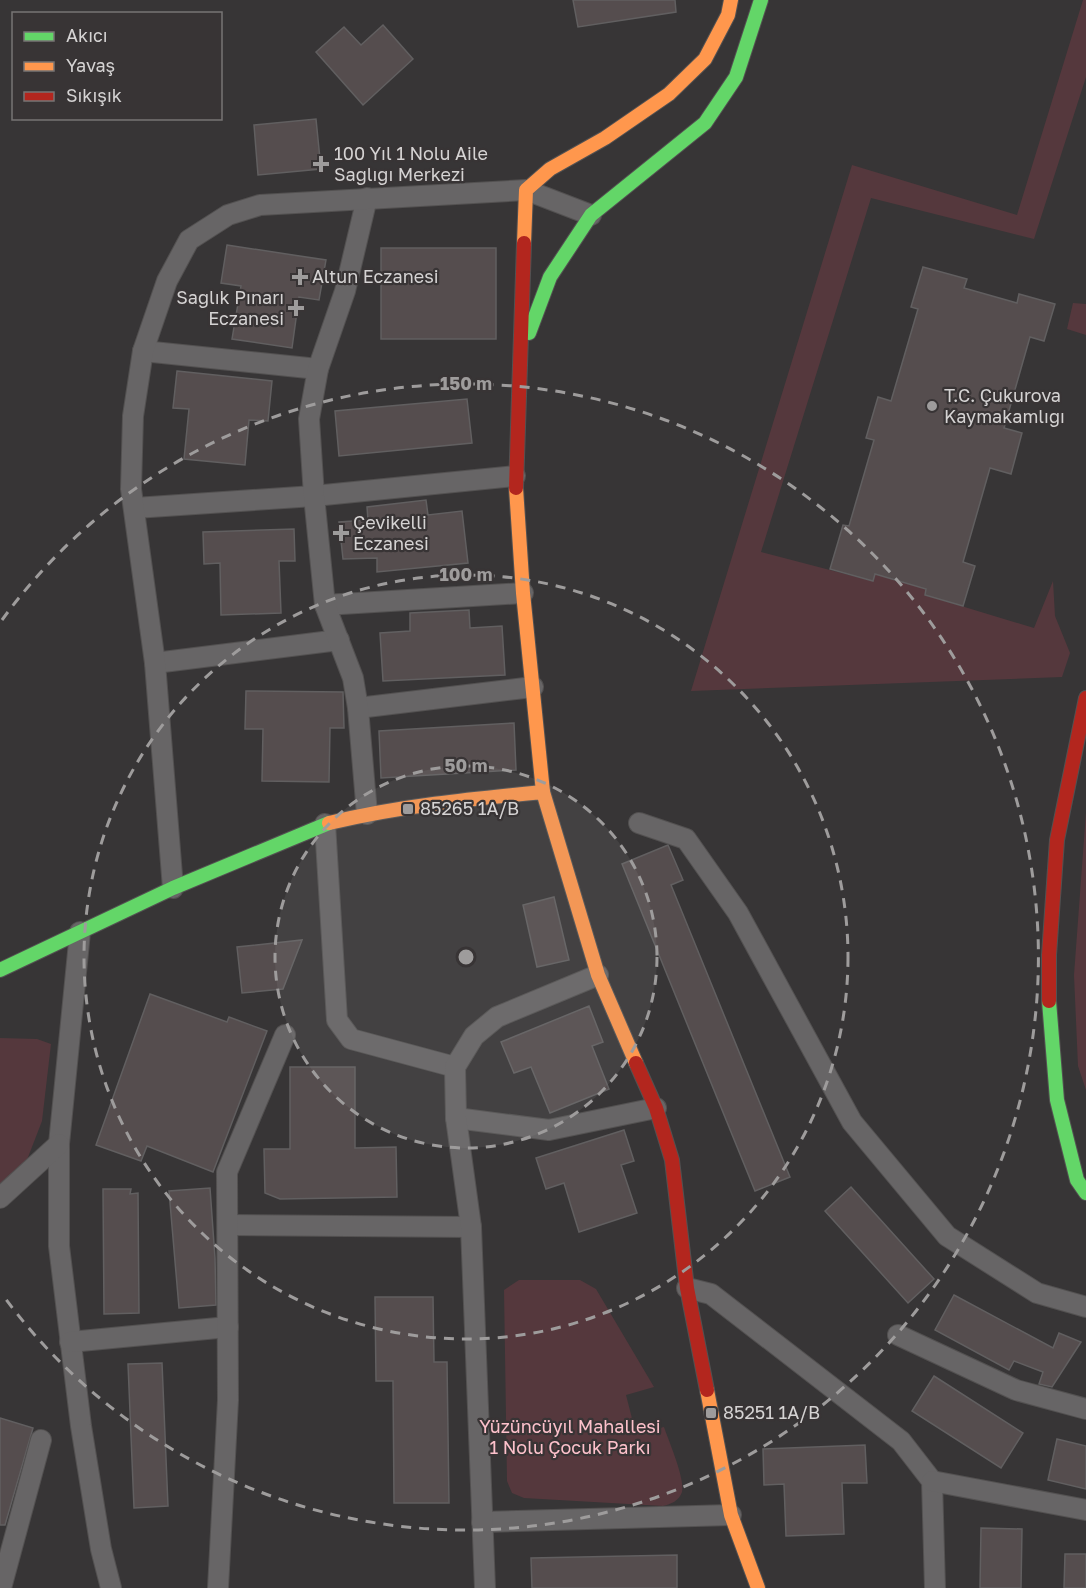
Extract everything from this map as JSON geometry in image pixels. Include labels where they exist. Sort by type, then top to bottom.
[{"type":"street","points":[[731,0],[728,15],[705,59],[669,94],[605,138],[550,169],[526,190],[515,476],[523,593],[543,792],[598,975],[656,1108],[672,1160],[687,1288],[731,1515],[758,1588]]},
{"type":"street","points":[[520,358],[550,277],[591,215],[705,123],[736,77],[761,0]]},
{"type":"street","points":[[173,888],[155,663],[131,489],[133,416],[143,351],[167,280],[189,240],[228,215],[260,205],[367,198],[526,190],[591,215]]},
{"type":"street","points":[[367,198],[345,291],[318,369],[309,419],[325,605],[353,678],[358,708],[367,814]]},
{"type":"street","points":[[143,351],[318,369]]},
{"type":"street","points":[[135,508],[314,496],[515,476]]},
{"type":"street","points":[[325,605],[523,593]]},
{"type":"street","points":[[155,663],[339,640]]},
{"type":"street","points":[[358,708],[533,687]]},
{"type":"street","points":[[1086,698],[1057,840],[1049,955],[1049,998],[1057,1100],[1077,1180],[1086,1193]]},
{"type":"street","points":[[0,970],[173,888],[325,824],[367,814],[461,800],[543,792]]},
{"type":"street","points":[[639,823],[686,839],[738,913],[852,1122],[947,1236],[1037,1293],[1086,1307]]},
{"type":"street","points":[[325,824],[337,1020],[351,1039],[455,1066]]},
{"type":"street","points":[[80,932],[59,1144],[59,1246],[70,1342],[101,1549],[111,1588]]},
{"type":"street","points":[[485,1588],[471,1227],[456,1118],[455,1066],[474,1036],[497,1017],[598,975]]},
{"type":"street","points":[[218,1588],[228,1400],[227,1172],[285,1035]]},
{"type":"street","points":[[456,1118],[549,1130],[656,1108]]},
{"type":"street","points":[[0,1198],[59,1144]]},
{"type":"street","points":[[228,1225],[471,1227]]},
{"type":"street","points":[[687,1288],[711,1294],[901,1442],[932,1481],[935,1588]]},
{"type":"street","points":[[70,1342],[228,1327]]},
{"type":"street","points":[[898,1335],[1016,1390],[1086,1409]]},
{"type":"street","points":[[1,1588],[41,1440]]},
{"type":"street","points":[[932,1481],[1086,1509]]},
{"type":"street","points":[[482,1522],[731,1515]]},
{"type":"green space","points":[[1083,0],[1086,0],[1086,77],[1034,239],[871,198],[761,552],[872,581],[875,574],[926,589],[925,595],[1034,628],[1053,581],[1055,616],[1070,653],[1062,677],[691,691],[852,165],[1017,215]]},
{"type":"green space","points":[[1073,303],[1086,304],[1086,335],[1067,329]]},
{"type":"green space","points":[[1086,812],[1086,1090],[1078,1066],[1074,975]]},
{"type":"green space","points":[[0,1038],[37,1039],[51,1044],[42,1121],[25,1165],[0,1205]]},
{"type":"green space","name":"Yüzüncüyıl Mahallesi 1 Nolu Çocuk Parkı","points":[[519,1280],[580,1280],[596,1289],[654,1387],[626,1395],[636,1434],[664,1427],[679,1469],[682,1486],[681,1495],[674,1502],[663,1506],[524,1498],[512,1493],[507,1481],[504,1290]]},
{"type":"building","points":[[573,0],[675,0],[676,12],[578,27]]},
{"type":"building","points":[[383,25],[413,59],[363,105],[316,52],[344,27],[361,45]]},
{"type":"building","points":[[316,119],[321,169],[258,175],[254,125]]},
{"type":"building","points":[[227,245],[326,260],[319,300],[299,297],[292,348],[232,339],[241,286],[221,283]]},
{"type":"building","points":[[381,248],[496,248],[496,339],[381,339]]},
{"type":"building","name":"T.C. Çukurova Kaymakamlığı","points":[[923,267],[967,279],[964,288],[1017,303],[1019,294],[1055,304],[1044,341],[1030,337],[1004,428],[1022,433],[1011,474],[990,468],[963,562],[975,566],[963,606],[925,595],[926,589],[875,574],[873,581],[830,569],[843,525],[849,526],[874,440],[866,438],[878,397],[891,401],[918,309],[911,307]]},
{"type":"building","points":[[177,371],[272,381],[268,421],[249,420],[245,465],[184,459],[189,409],[173,408]]},
{"type":"building","points":[[467,399],[472,443],[339,456],[335,411]]},
{"type":"building","points":[[426,500],[428,515],[462,511],[468,563],[377,572],[377,558],[343,559],[339,522],[368,520],[367,507]]},
{"type":"building","points":[[294,529],[295,561],[279,561],[281,613],[221,615],[220,563],[204,564],[203,532]]},
{"type":"building","points":[[469,610],[470,628],[502,626],[505,675],[383,681],[380,633],[410,631],[410,613]]},
{"type":"building","points":[[246,691],[343,692],[344,728],[330,728],[329,782],[262,781],[263,729],[245,729]]},
{"type":"building","points":[[514,723],[516,770],[381,778],[379,731]]},
{"type":"building","points":[[668,845],[683,880],[671,885],[790,1177],[755,1191],[622,864]]},
{"type":"building","points":[[554,897],[569,960],[537,967],[523,905]]},
{"type":"building","points":[[302,940],[283,989],[242,993],[237,947]]},
{"type":"building","points":[[150,994],[227,1022],[229,1017],[267,1031],[213,1172],[147,1146],[141,1161],[96,1145]]},
{"type":"building","points":[[589,1006],[603,1042],[592,1046],[609,1089],[550,1113],[531,1067],[514,1073],[501,1042]]},
{"type":"building","points":[[290,1067],[355,1067],[355,1148],[396,1147],[397,1197],[280,1199],[265,1193],[264,1149],[290,1149]]},
{"type":"building","points":[[624,1130],[634,1161],[621,1165],[637,1213],[579,1232],[564,1183],[546,1189],[536,1158]]},
{"type":"building","points":[[851,1187],[934,1279],[908,1303],[825,1211]]},
{"type":"building","points":[[210,1188],[216,1305],[179,1308],[169,1191]]},
{"type":"building","points":[[103,1189],[131,1189],[130,1194],[138,1193],[139,1313],[104,1314]]},
{"type":"building","points":[[954,1295],[1053,1348],[1059,1333],[1081,1342],[1052,1387],[1039,1384],[1043,1372],[1014,1361],[1009,1370],[935,1330]]},
{"type":"building","points":[[375,1297],[433,1297],[434,1362],[447,1362],[449,1503],[394,1503],[393,1381],[376,1381]]},
{"type":"building","points":[[162,1363],[168,1506],[134,1508],[128,1364]]},
{"type":"building","points":[[934,1376],[1023,1433],[1001,1468],[912,1411]]},
{"type":"building","points":[[0,1418],[33,1428],[5,1525],[0,1525]]},
{"type":"building","points":[[1057,1439],[1086,1446],[1086,1489],[1048,1480]]},
{"type":"building","points":[[865,1445],[867,1483],[842,1483],[844,1534],[786,1536],[784,1484],[764,1485],[763,1449]]},
{"type":"building","points":[[981,1528],[1022,1529],[1021,1588],[980,1588]]},
{"type":"building","points":[[1065,1554],[1086,1554],[1086,1588],[1064,1588]]},
{"type":"building","points":[[677,1555],[677,1588],[532,1588],[531,1558]]},
{"type":"traffic: fast","points":[[529,333],[550,277],[591,215],[705,123],[736,77],[761,0]]},
{"type":"traffic: fast","points":[[0,970],[173,888],[329,823]]},
{"type":"traffic: fast","points":[[1049,1001],[1057,1100],[1077,1180],[1086,1193]]},
{"type":"traffic: slow","points":[[524,243],[526,190],[550,169],[605,138],[669,94],[705,59],[728,15],[731,0]]},
{"type":"traffic: slow","points":[[516,488],[523,593],[543,792]]},
{"type":"traffic: slow","points":[[329,823],[462,800],[543,792],[598,975],[636,1063]]},
{"type":"traffic: slow","points":[[707,1390],[731,1515],[758,1588]]},
{"type":"traffic: jam","points":[[516,488],[524,243]]},
{"type":"traffic: jam","points":[[1049,1001],[1049,955],[1057,840],[1086,698]]},
{"type":"traffic: jam","points":[[636,1063],[656,1108],[672,1160],[687,1288],[707,1390]]},
{"type":"place","name":"100 Yıl 1 Nolu Aile Saglıgı Merkezi","points":[[321,164]]},
{"type":"place","name":"Altun Eczanesi","points":[[300,277]]},
{"type":"place","name":"Sağlık Pınarı Eczanesi","points":[[296,308]]},
{"type":"place","name":"T.C. Çukurova Kaymakamlığı","points":[[932,406]]},
{"type":"place","name":"Çevikelli Eczanesi","points":[[341,533]]},
{"type":"place","name":"85265 1A/B","points":[[408,809]]},
{"type":"place","name":"85251 1A/B","points":[[711,1413]]}]
